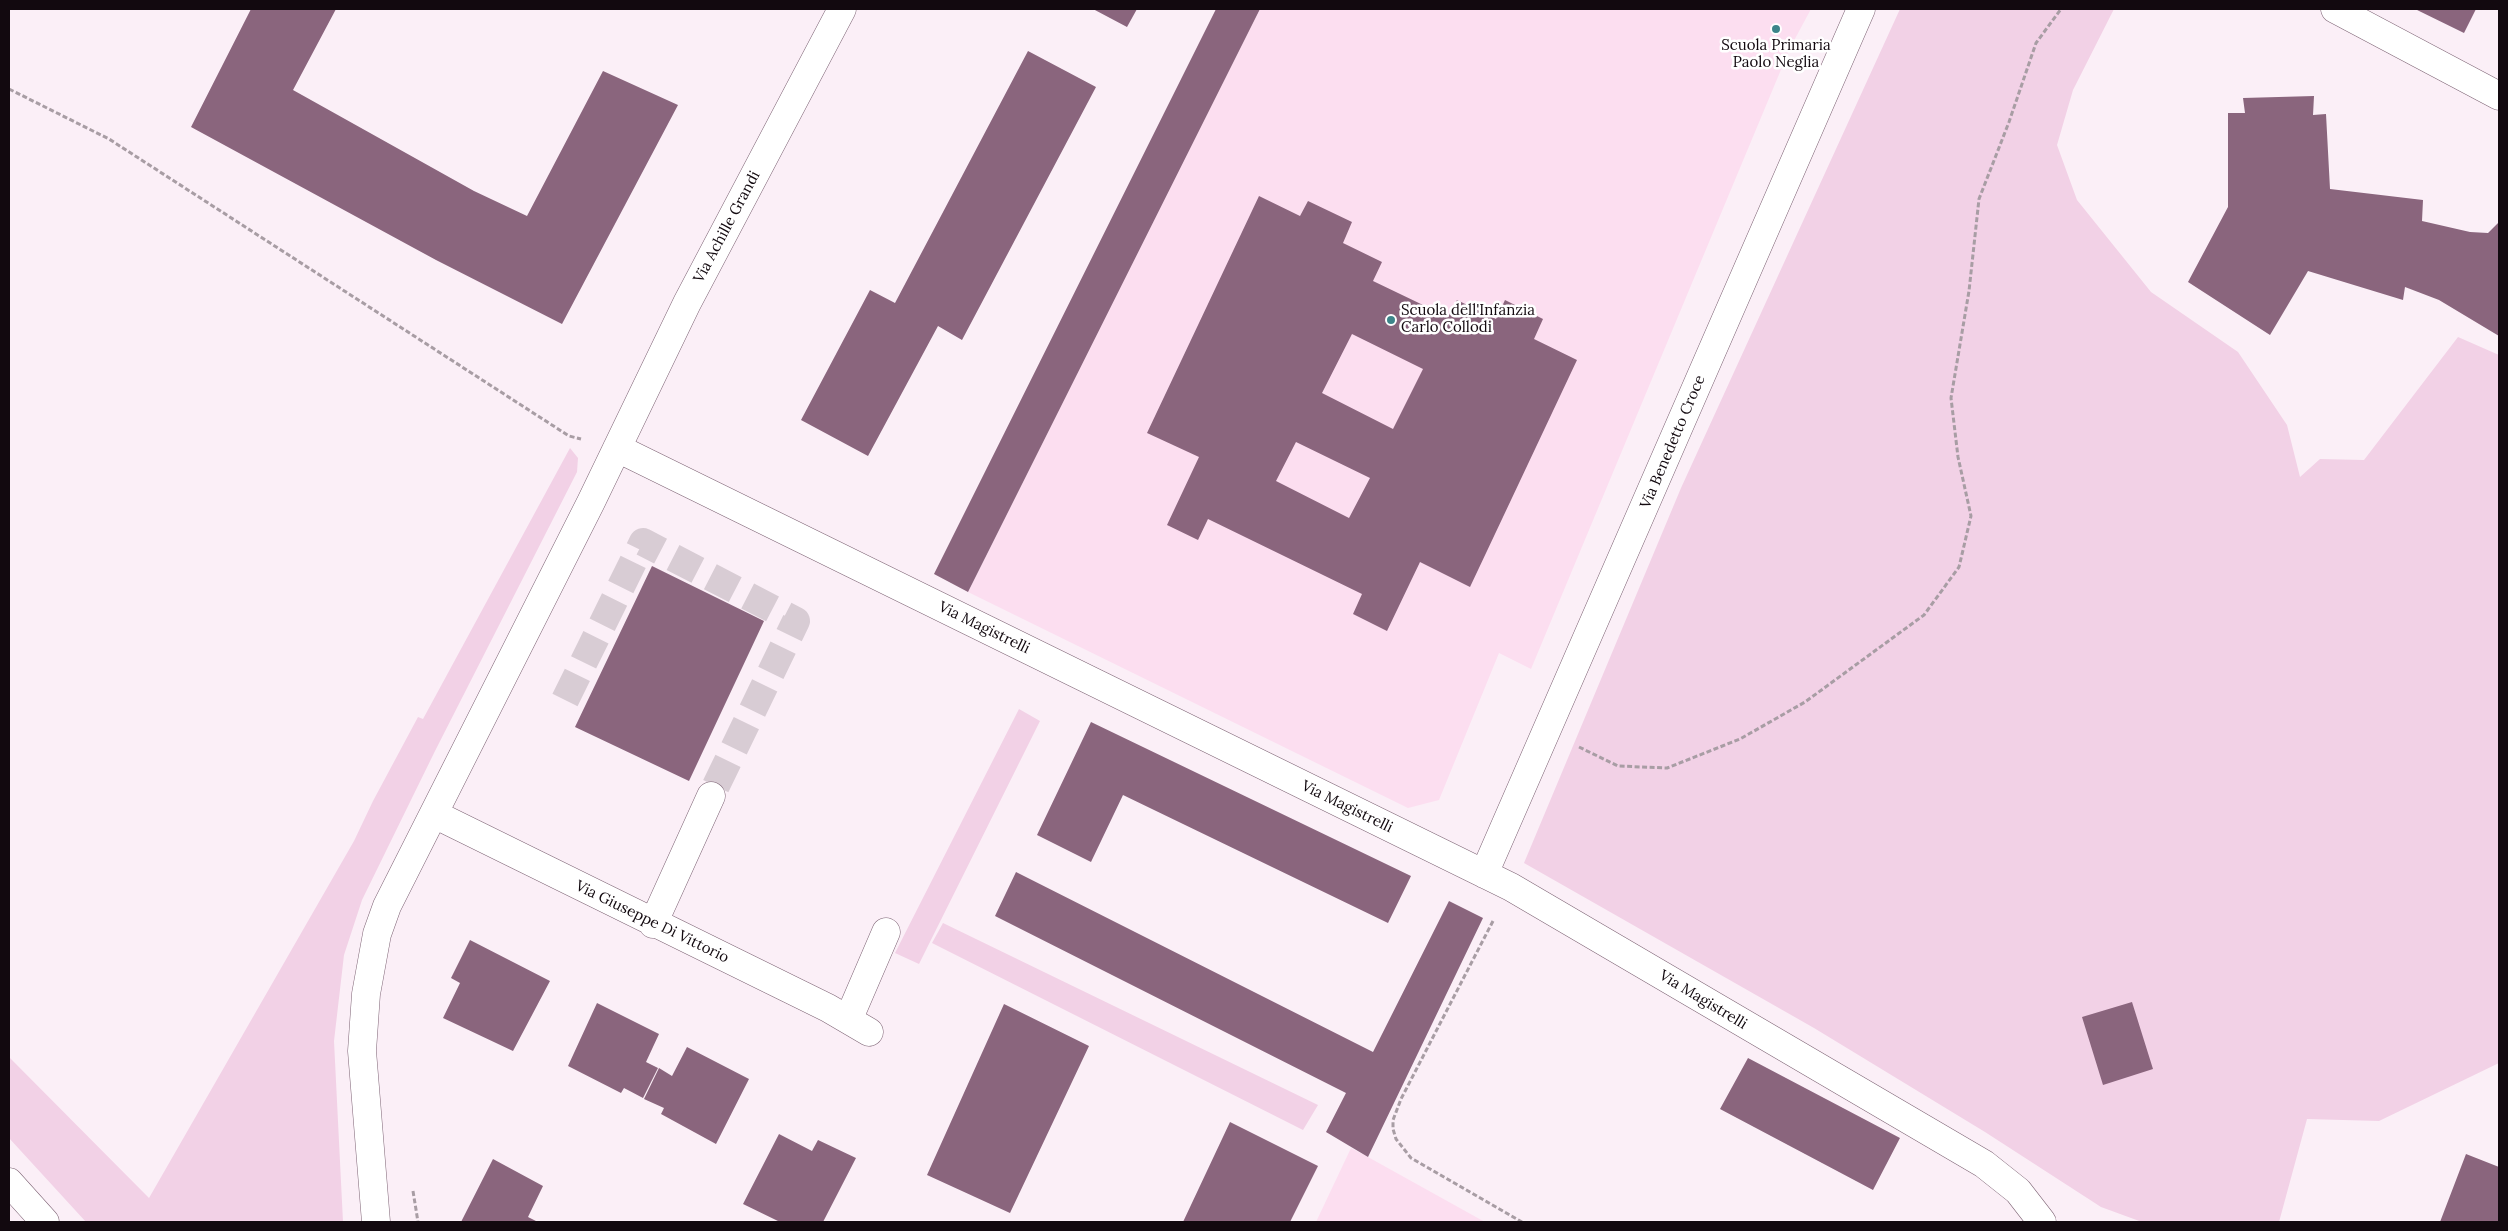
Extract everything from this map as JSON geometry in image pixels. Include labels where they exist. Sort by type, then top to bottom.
[{"type":"street","name":"Via Achille Grandi","points":[[617,448],[687,303],[842,9]]},
{"type":"street","name":"Via Benedetto Croce","points":[[1484,874],[1861,9]]},
{"type":"street","points":[[2335,9],[2499,96]]},
{"type":"street","points":[[376,1222],[362,1060],[366,994],[377,934],[385,913],[617,448]]},
{"type":"street","name":"Via Magistrelli","points":[[617,448],[1511,887],[1984,1164],[2018,1192],[2042,1222]]},
{"type":"street","points":[[653,924],[711,796]]},
{"type":"street","name":"Via Giuseppe Di Vittorio","points":[[434,814],[653,924],[849,1019],[886,932]]},
{"type":"street","points":[[9,1182],[45,1222]]},
{"type":"path","points":[[1545,735],[1574,745],[1618,766],[1667,768],[1740,739],[1805,702],[1924,615],[1960,567],[1971,516],[1958,457],[1951,398],[1969,291],[1979,199],[2010,122],[2036,43],[2061,9]]},
{"type":"path","points":[[9,89],[109,139],[569,436],[617,448]]},
{"type":"path","points":[[1511,887],[1400,1099],[1393,1120],[1393,1129],[1399,1144],[1410,1158],[1522,1222]]},
{"type":"shaded area","name":"Scuola dell'Infanzia Carlo Collodi","points":[[1260,9],[1811,9],[1790,48],[1531,669],[1499,653],[1439,800],[1408,808],[968,592]]},
{"type":"shaded area","points":[[1900,9],[2114,9],[2073,90],[2057,145],[2077,200],[2151,292],[2238,352],[2287,425],[2300,477],[2320,459],[2364,460],[2458,337],[2499,355],[2499,1063],[2379,1121],[2307,1119],[2279,1222],[2142,1222],[2101,1207],[1985,1132],[1814,1028],[1524,863],[1681,488]]},
{"type":"shaded area","points":[[570,448],[578,458],[577,472],[435,751],[362,900],[344,955],[334,1041],[343,1222],[86,1222],[9,1138],[9,1057],[149,1198],[354,841],[418,717],[423,719]]},
{"type":"shaded area","points":[[1019,709],[1040,721],[919,964],[895,953]]},
{"type":"shaded area","points":[[943,923],[1318,1105],[1303,1130],[932,943]]},
{"type":"shaded area","points":[[1351,1148],[1368,1157],[1485,1222],[1316,1222]]},
{"type":"building","points":[[251,9],[336,9],[293,90],[474,191],[527,216],[603,71],[678,105],[562,324],[436,260],[191,127]]},
{"type":"building","points":[[1093,9],[1137,9],[1127,27]]},
{"type":"building","points":[[1216,9],[1260,9],[968,592],[934,574]]},
{"type":"building","points":[[2415,9],[2476,9],[2464,33]]},
{"type":"building","points":[[1028,51],[1096,87],[962,340],[938,326],[868,456],[801,420],[870,290],[895,303]]},
{"type":"building","points":[[2314,96],[2313,115],[2326,114],[2330,189],[2423,200],[2422,221],[2470,232],[2488,233],[2499,222],[2499,336],[2439,300],[2405,287],[2403,300],[2308,271],[2270,335],[2188,282],[2228,207],[2228,113],[2245,113],[2243,98]]},
{"type":"building","points":[[1259,196],[1300,216],[1308,201],[1352,222],[1343,243],[1382,262],[1373,281],[1448,317],[1457,300],[1496,319],[1505,300],[1543,319],[1534,339],[1577,360],[1470,587],[1420,562],[1387,631],[1353,614],[1362,594],[1208,519],[1198,540],[1167,525],[1199,457],[1147,433]],"holes":[[[1352,334],[1423,369],[1393,429],[1322,393]],[[1296,442],[1370,478],[1349,518],[1276,481]]]},
{"type":"building","points":[[652,566],[764,621],[689,781],[575,727]]},
{"type":"building","points":[[1091,722],[1411,876],[1388,923],[1123,795],[1091,862],[1037,835]]},
{"type":"building","points":[[1016,872],[1373,1052],[1449,901],[1483,918],[1368,1157],[1326,1132],[1346,1093],[995,916]]},
{"type":"building","points":[[470,940],[550,981],[513,1051],[443,1018],[460,983],[451,978]]},
{"type":"building","points":[[2132,1002],[2153,1069],[2103,1085],[2082,1017]]},
{"type":"building","points":[[597,1003],[659,1034],[646,1062],[658,1068],[643,1098],[624,1088],[621,1093],[568,1066]]},
{"type":"building","points":[[1004,1004],[1089,1046],[1010,1213],[927,1175]]},
{"type":"building","points":[[687,1047],[749,1079],[716,1144],[661,1114],[664,1108],[644,1099],[659,1068],[672,1076]]},
{"type":"building","points":[[1748,1058],[1900,1138],[1873,1190],[1720,1109]]},
{"type":"building","points":[[1230,1122],[1318,1166],[1290,1222],[1183,1222]]},
{"type":"building","points":[[779,1134],[812,1151],[818,1140],[856,1158],[823,1222],[780,1222],[743,1204]]},
{"type":"building","points":[[2466,1154],[2499,1167],[2499,1222],[2440,1222]]},
{"type":"building","points":[[493,1159],[543,1186],[528,1217],[538,1222],[461,1222]]},
{"type":"tunnel","points":[[565,700],[643,542],[796,621],[711,796]]},
{"type":"place","name":"Scuola Primaria Paolo Neglia","points":[[1776,29]]},
{"type":"place","name":"Scuola dell'Infanzia Carlo Collodi","points":[[1391,320]]}]
